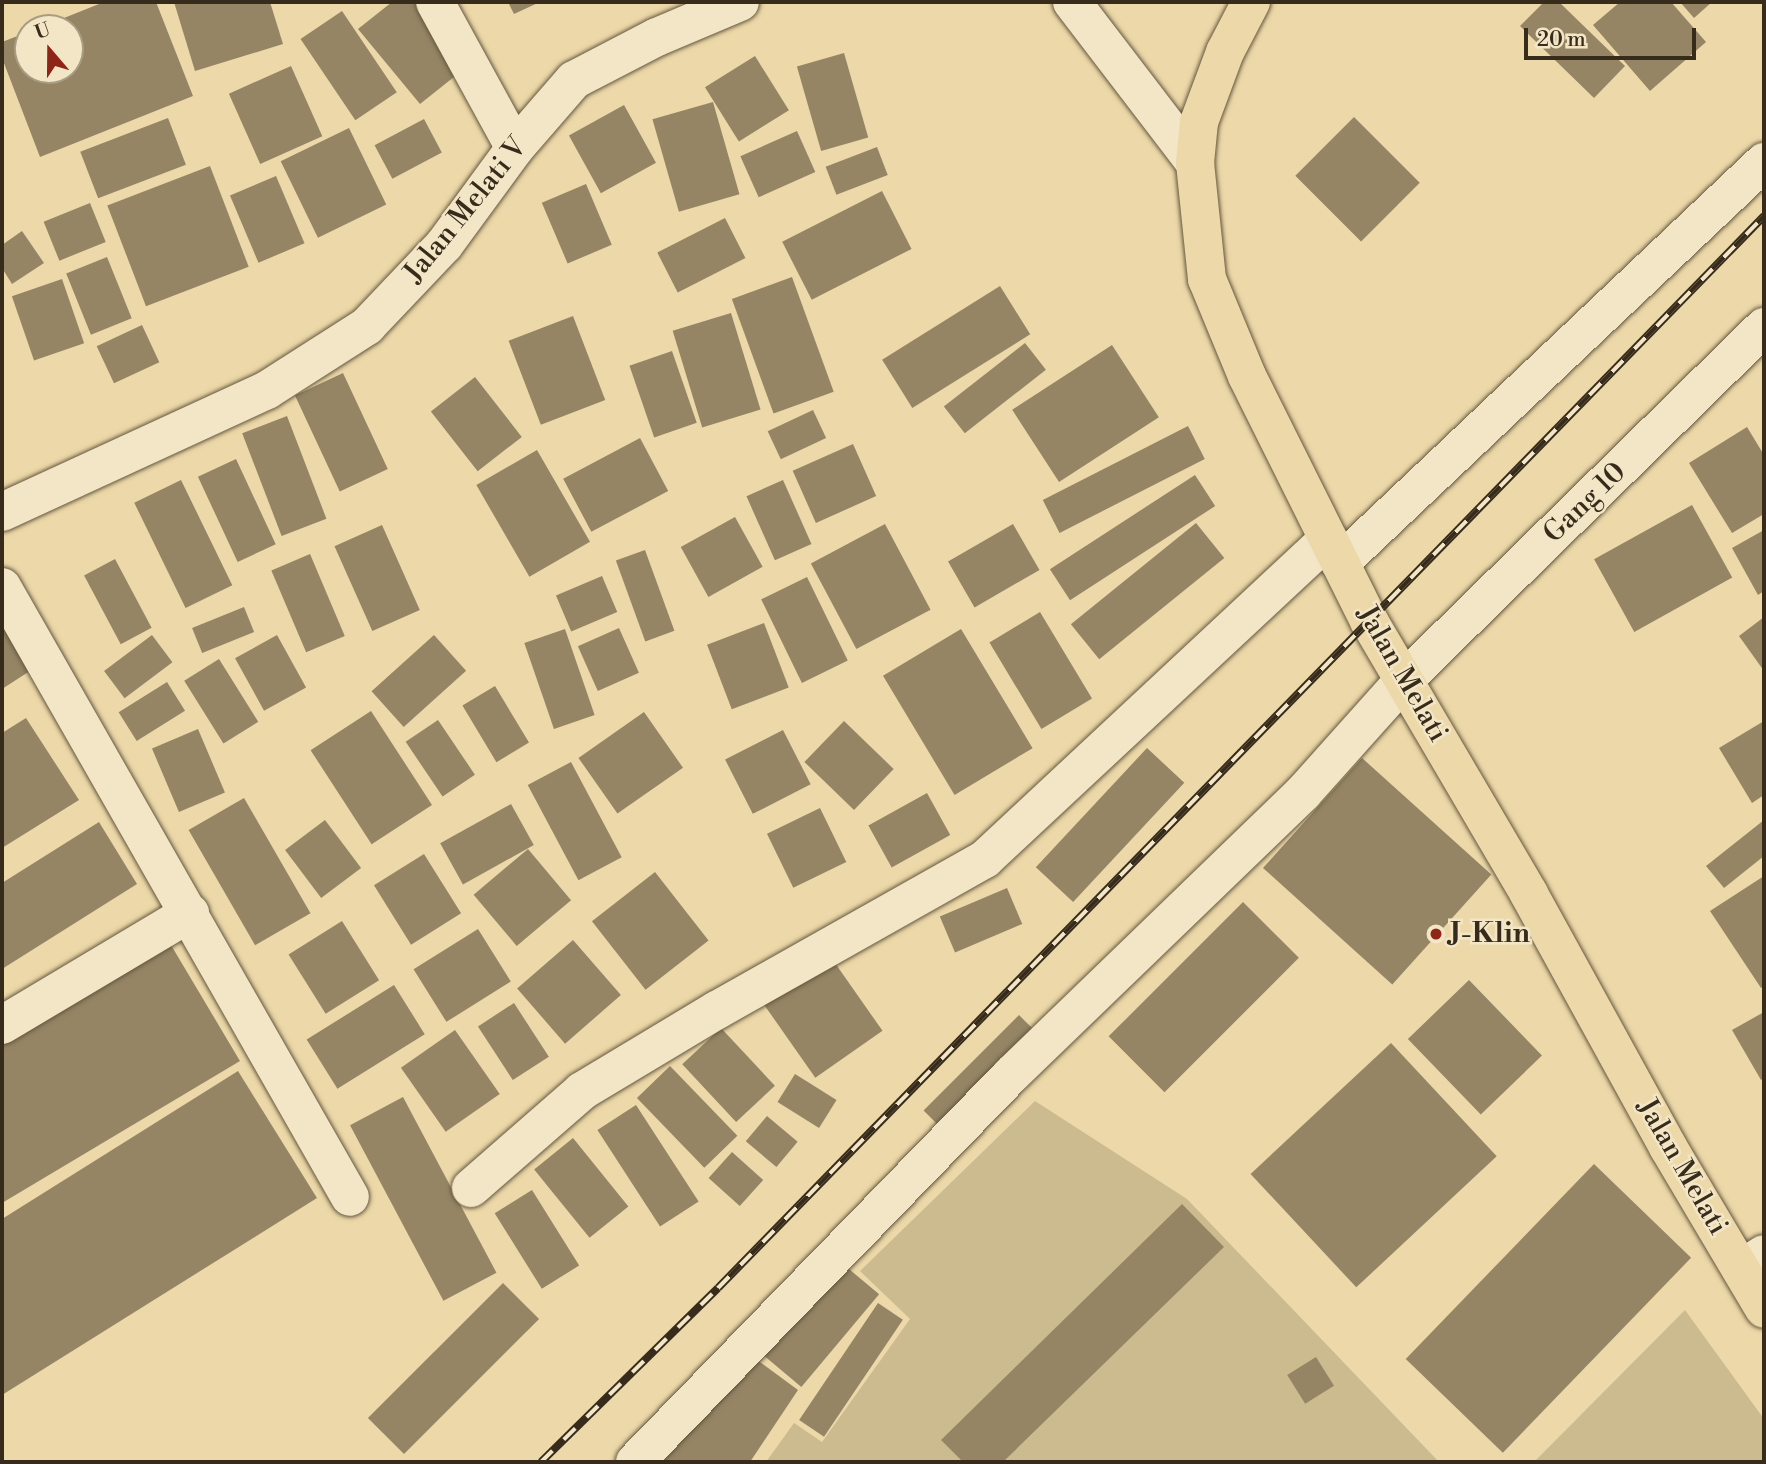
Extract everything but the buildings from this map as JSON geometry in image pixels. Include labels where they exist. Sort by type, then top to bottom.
[{"type":"main road","name":"Jalan Melati","points":[[1251,2],[1225,52],[1199,122],[1195,163],[1208,279],[1247,376],[1369,621],[1405,679],[1668,1147],[1752,1261],[1764,1309]]},
{"type":"street","points":[[435,2],[515,148]]},
{"type":"street","name":"Jalan Melati V","points":[[2,512],[267,390],[367,327],[444,245],[515,148],[575,80],[657,37],[740,2]]},
{"type":"street","points":[[1072,2],[1195,163]]},
{"type":"street","points":[[471,1188],[582,1091],[717,1010],[985,859],[1334,551],[1764,162]]},
{"type":"street","name":"Gang 10","points":[[635,1462],[1011,1075],[1303,793],[1405,679],[1764,327]]},
{"type":"street","points":[[2,587],[350,1197]]},
{"type":"street","points":[[2,1025],[190,913]]},
{"type":"shaded area","points":[[1035,1101],[1187,1199],[1439,1462],[766,1462],[794,1423],[822,1442],[910,1319],[860,1271]]},
{"type":"shaded area","points":[[1685,1310],[1764,1419],[1764,1462],[1534,1462]]},
{"type":"railway","points":[[541,1462],[718,1288],[1764,216]]},
{"type":"place","name":"J-Klin","points":[[1436,934]]}]
